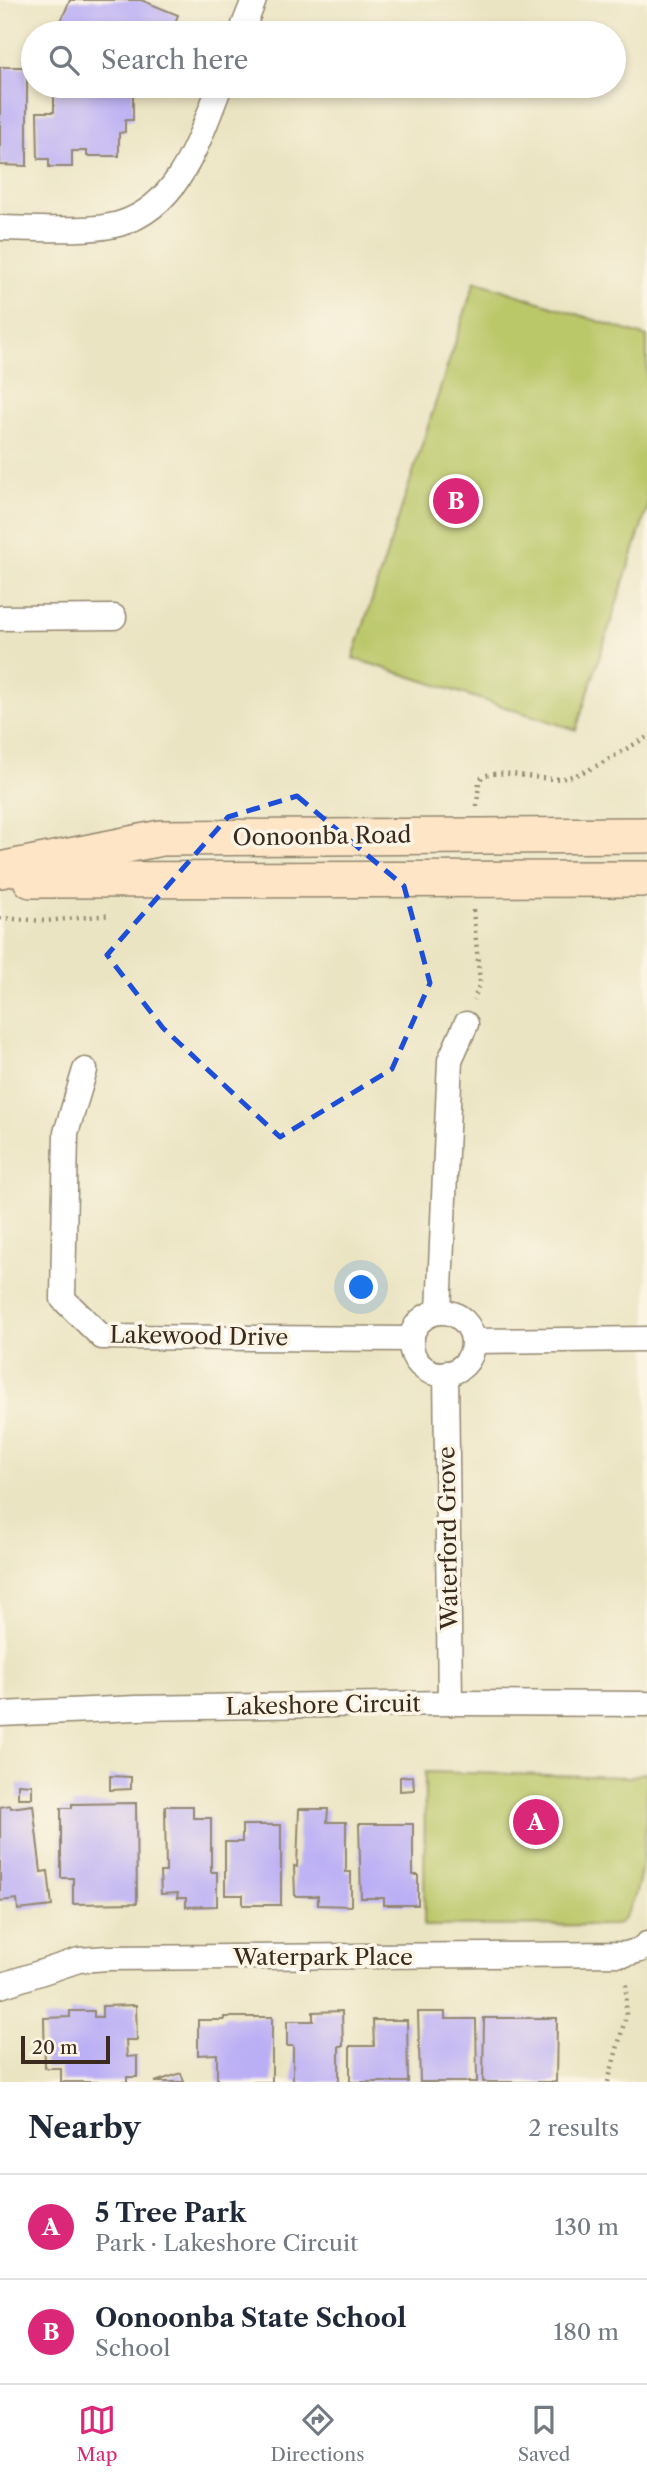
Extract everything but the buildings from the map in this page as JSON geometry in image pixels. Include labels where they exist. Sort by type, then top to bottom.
[{"type":"street","points":[[246,21],[254,0]]},
{"type":"street","points":[[0,228],[91,228],[118,224],[143,214],[163,197],[179,178],[195,150],[215,98]]},
{"type":"street","points":[[0,618],[114,617]]},
{"type":"street","name":"Oonoonba Road","points":[[0,870],[161,838],[647,835]]},
{"type":"street","name":"Oonoonba Road","points":[[0,880],[647,879]]},
{"type":"street","points":[[439,1312],[450,1060],[466,1024]]},
{"type":"street","name":"Lakewood Drive","points":[[85,1070],[66,1133],[63,1299],[102,1337],[412,1339]]},
{"type":"street","points":[[448,1312],[467,1323],[473,1341],[472,1351],[468,1361],[460,1368],[446,1373],[435,1373],[416,1359],[412,1339],[419,1322],[428,1315],[448,1312]]},
{"type":"street","points":[[473,1341],[647,1339]]},
{"type":"street","name":"Waterford Grove","points":[[446,1373],[450,1703]]},
{"type":"street","name":"Lakeshore Circuit","points":[[0,1714],[135,1708],[450,1703],[647,1704]]},
{"type":"street","name":"Waterpark Place","points":[[0,1986],[79,1960],[108,1958],[636,1949]]},
{"type":"path","points":[[477,802],[478,781],[483,776],[501,774],[564,778],[579,774],[647,737]]},
{"type":"path","points":[[460,910],[474,910],[480,982],[466,1024]]},
{"type":"path","points":[[0,918],[45,921],[113,915]]},
{"type":"path","points":[[608,2082],[626,2016],[636,1949]]},
{"type":"highlighted area","points":[[297,796],[404,886],[430,983],[392,1069],[280,1137],[163,1028],[107,955],[228,817]]},
{"type":"green space","points":[[475,281],[647,337],[647,509],[576,730],[353,658]]},
{"type":"green space","points":[[425,1772],[629,1777],[647,1772],[643,1856],[634,1899],[626,1915],[616,1925],[424,1926]]},
{"type":"place","name":"Oonoonba State School","points":[[456,501]]},
{"type":"place","name":"5 Tree Park","points":[[536,1822]]}]
